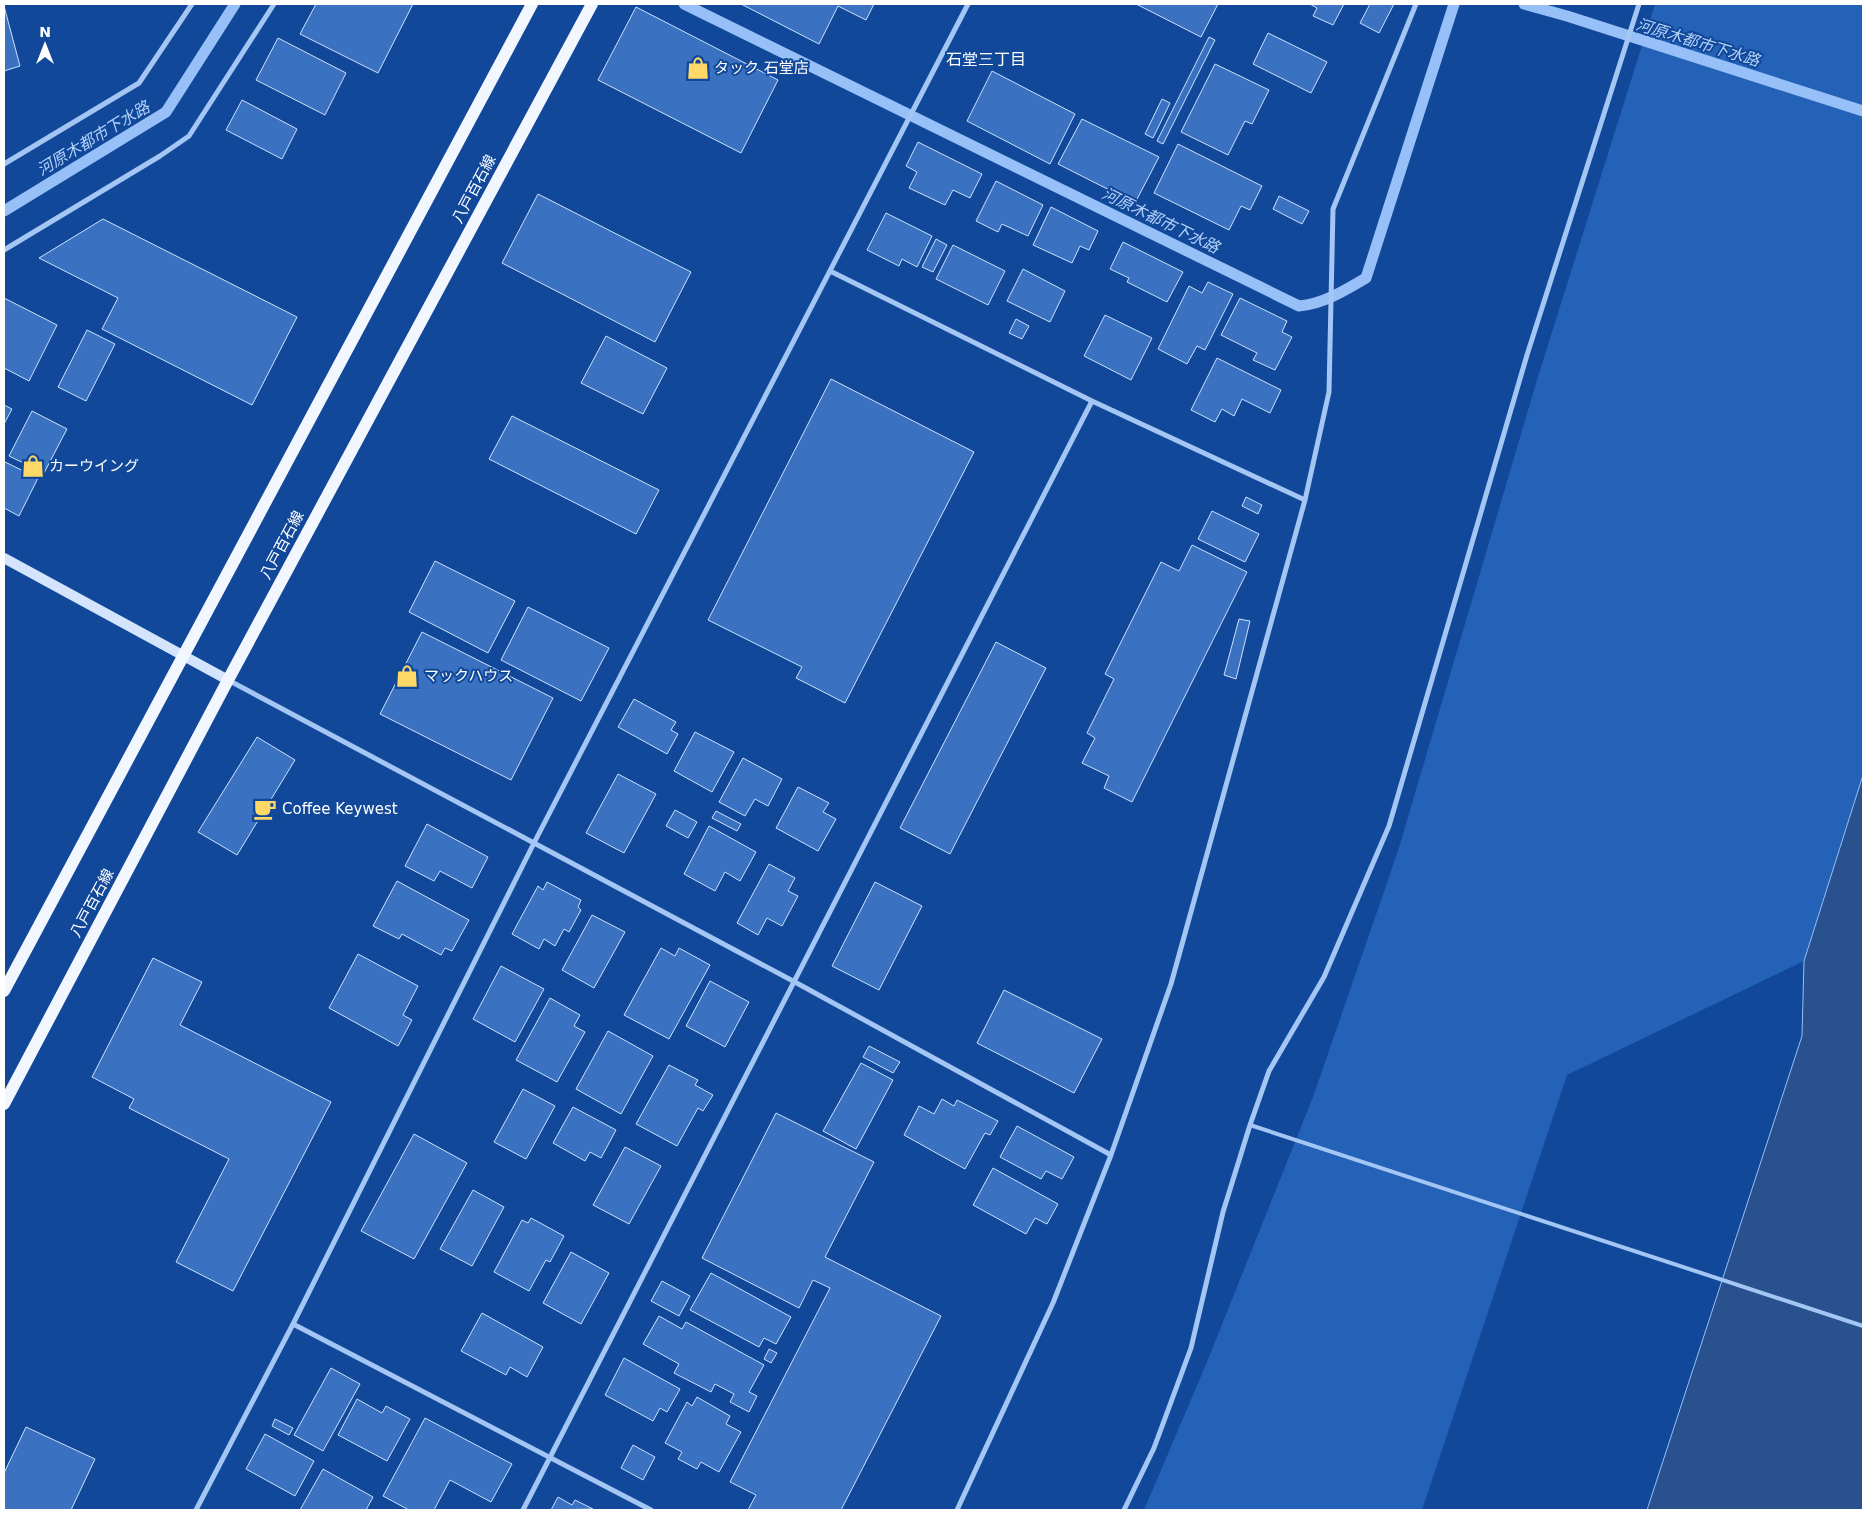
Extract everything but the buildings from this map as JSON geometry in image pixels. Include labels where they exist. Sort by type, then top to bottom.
[{"type":"main road","points":[[4,991],[532,4]]},
{"type":"main road","name":"八戸百石線","points":[[4,1104],[228,680],[592,4]]},
{"type":"street","points":[[4,164],[139,84],[192,4]]},
{"type":"street","points":[[4,250],[160,156],[189,136],[274,4]]},
{"type":"street","points":[[196,1510],[293,1324],[534,843],[968,4]]},
{"type":"street","points":[[957,1510],[1053,1303],[1111,1155],[1171,984],[1305,500],[1329,392],[1334,209],[1416,4]]},
{"type":"street","points":[[1124,1510],[1154,1448],[1191,1348],[1223,1212],[1250,1124],[1269,1072],[1324,977],[1389,826],[1527,355],[1639,4]]},
{"type":"street","points":[[830,271],[1092,401],[1305,500]]},
{"type":"street","points":[[522,1510],[1092,401]]},
{"type":"street","points":[[4,558],[182,656],[793,981],[1111,1155]]},
{"type":"street","points":[[293,1324],[651,1510]]},
{"type":"lane","points":[[1250,1124],[1863,1326]]},
{"type":"shaded area","points":[[1655,4],[1863,4],[1863,775],[1804,961],[1567,1075],[1422,1510],[1144,1510],[1207,1362],[1313,1097],[1398,851],[1537,380]]},
{"type":"shaded area","points":[[1863,775],[1863,1510],[1647,1510],[1802,1036],[1804,961]]},
{"type":"waterway","name":"河原木都市下水路","points":[[4,211],[166,112],[235,4]]},
{"type":"waterway","name":"河原木都市下水路","points":[[684,4],[1299,306],[1308,305],[1342,292],[1366,278],[1454,4]]},
{"type":"waterway","name":"河原木都市下水路","points":[[1524,4],[1863,111]]},
{"type":"place","name":"タック 石堂店","points":[[698,68]]},
{"type":"place","name":"カーウイング","points":[[33,466]]},
{"type":"place","name":"マックハウス","points":[[407,676]]},
{"type":"place","name":"Coffee Keywest","points":[[265,809]]},
{"type":"district","name":"石堂三丁目","points":[[986,59]]}]
